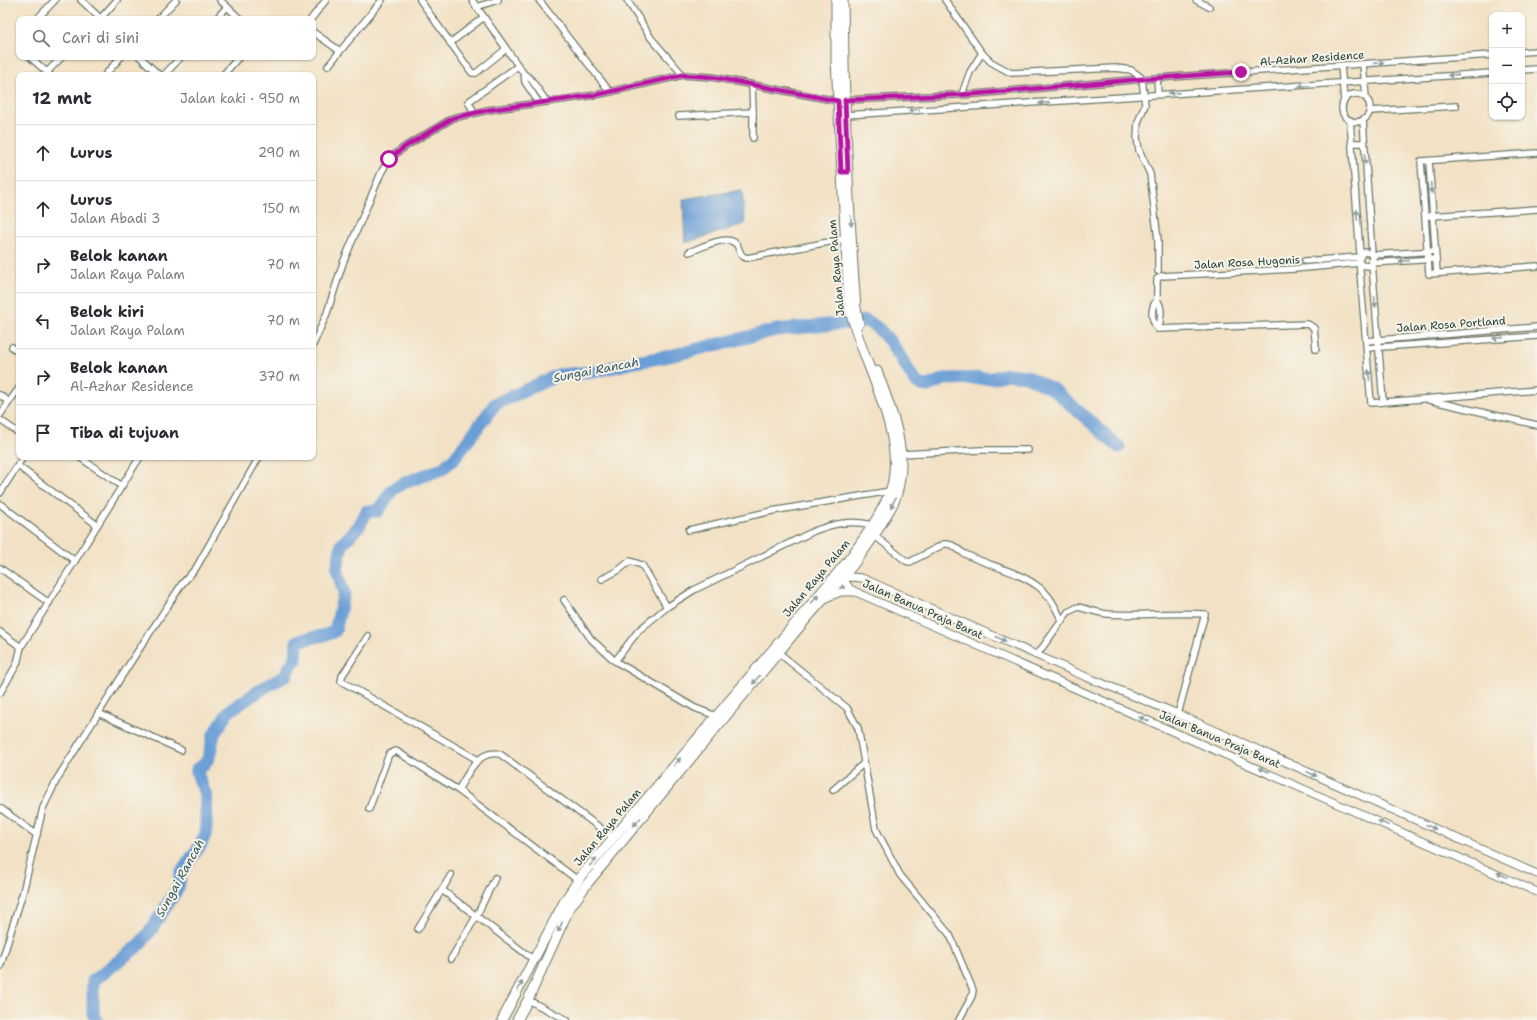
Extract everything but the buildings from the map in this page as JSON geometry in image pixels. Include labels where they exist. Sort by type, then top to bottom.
[{"type":"main road","name":"Jalan Raya Palam","points":[[836,0],[845,172],[855,297],[855,321]]},
{"type":"main road","name":"Jalan Raya Palam","points":[[517,1020],[528,1000],[569,909],[587,884],[716,716],[827,586],[875,536],[897,495],[902,454],[895,419],[849,305],[844,239],[846,115],[842,101],[843,0]]},
{"type":"main road","name":"Jalan Raya Palam","points":[[502,1020],[564,902],[578,880],[614,838],[648,804],[843,579],[890,491],[894,471],[892,437],[860,333]]},
{"type":"street","points":[[40,16],[55,0]]},
{"type":"street","points":[[81,0],[97,16]]},
{"type":"street","points":[[103,16],[117,0]]},
{"type":"street","points":[[161,16],[176,0]]},
{"type":"street","points":[[220,0],[237,16]]},
{"type":"street","points":[[313,16],[326,0]]},
{"type":"street","points":[[328,66],[382,0]]},
{"type":"street","points":[[420,0],[472,73],[476,73],[506,49]]},
{"type":"street","points":[[472,0],[518,66],[524,74],[530,78],[547,102]]},
{"type":"street","points":[[476,6],[498,0]]},
{"type":"street","points":[[539,0],[610,92]]},
{"type":"street","points":[[627,0],[651,38],[683,75]]},
{"type":"street","points":[[945,0],[982,53],[991,62],[1011,73],[1124,68],[1131,70],[1143,79],[1145,95],[1144,108],[1138,122],[1137,138],[1139,150],[1150,174],[1158,240],[1158,271]]},
{"type":"street","points":[[1196,0],[1209,7]]},
{"type":"street","points":[[219,16],[227,7]]},
{"type":"street","points":[[450,43],[484,17]]},
{"type":"street","points":[[316,34],[340,51]]},
{"type":"street","points":[[1525,52],[1537,51]]},
{"type":"street","points":[[962,94],[970,72],[982,53]]},
{"type":"street","name":"Al-Azhar Residence","points":[[316,338],[343,263],[381,173],[389,159],[406,146],[453,118],[475,113],[610,92],[683,75],[703,76],[842,101],[962,94],[1143,79],[1489,54]]},
{"type":"street","points":[[33,60],[46,72]]},
{"type":"street","points":[[50,72],[60,60]]},
{"type":"street","points":[[108,72],[118,60]]},
{"type":"street","points":[[143,60],[156,72]]},
{"type":"street","points":[[167,72],[178,60]]},
{"type":"street","points":[[226,72],[236,60]]},
{"type":"street","points":[[1341,66],[1344,100],[1342,109],[1343,113],[1350,120],[1356,122],[1363,120],[1370,112],[1370,104],[1366,97],[1363,64]]},
{"type":"street","points":[[475,113],[468,102],[518,66]]},
{"type":"street","points":[[1525,70],[1537,69]]},
{"type":"street","points":[[846,115],[999,106],[1158,94],[1343,84],[1489,72]]},
{"type":"street","points":[[524,74],[525,82],[540,103]]},
{"type":"street","points":[[1157,78],[1158,94]]},
{"type":"street","points":[[752,85],[753,138]]},
{"type":"street","points":[[1344,100],[1355,94],[1366,97]]},
{"type":"street","points":[[1370,112],[1456,106]]},
{"type":"street","points":[[679,116],[753,112]]},
{"type":"street","points":[[1350,120],[1371,403],[1537,390]]},
{"type":"street","points":[[1363,120],[1383,402]]},
{"type":"street","points":[[1352,144],[1364,143]]},
{"type":"street","points":[[1537,153],[1421,161],[1429,274],[1537,266]]},
{"type":"street","points":[[1429,161],[1437,274]]},
{"type":"street","points":[[1425,217],[1537,209]]},
{"type":"street","points":[[689,252],[728,239],[734,242],[742,256],[747,258],[844,239]]},
{"type":"street","points":[[1360,256],[1366,252],[1372,255],[1435,251]]},
{"type":"street","name":"Jalan Rosa Hugonis","points":[[1305,260],[1360,256]]},
{"type":"street","points":[[1360,264],[1369,266],[1372,263],[1436,259]]},
{"type":"street","name":"Jalan Rosa Hugonis","points":[[1316,349],[1314,328],[1308,324],[1158,329],[1153,323],[1152,318],[1153,304],[1157,300],[1157,279],[1161,276],[1360,264]]},
{"type":"street","name":"Jalan Rosa Portland","points":[[1366,341],[1537,327]]},
{"type":"street","name":"Jalan Rosa Portland","points":[[1367,348],[1537,336]]},
{"type":"street","points":[[12,347],[16,350]]},
{"type":"street","points":[[0,415],[16,392]]},
{"type":"street","points":[[0,395],[9,402]]},
{"type":"street","points":[[1423,399],[1537,425]]},
{"type":"street","points":[[0,420],[16,431]]},
{"type":"street","points":[[902,454],[981,450],[1028,450]]},
{"type":"street","points":[[0,493],[22,460]]},
{"type":"street","points":[[83,460],[122,486]]},
{"type":"street","points":[[0,692],[17,664],[22,647],[138,460]]},
{"type":"street","points":[[0,967],[20,902],[43,808],[57,779],[182,584],[196,568],[256,460]]},
{"type":"street","points":[[18,466],[97,526]]},
{"type":"street","points":[[689,530],[772,511],[890,491]]},
{"type":"street","points":[[0,504],[75,561]]},
{"type":"street","points":[[615,661],[639,630],[667,607],[694,590],[814,531],[845,522],[872,525]]},
{"type":"street","points":[[875,536],[906,561],[910,562],[944,544],[950,543],[963,553],[1028,580],[1041,588],[1051,599],[1062,621]]},
{"type":"street","points":[[602,579],[619,570],[630,561],[637,563],[646,571],[667,607]]},
{"type":"street","points":[[851,562],[856,574],[862,578]]},
{"type":"street","points":[[0,568],[49,603]]},
{"type":"street","name":"Jalan Banua Praja Barat","points":[[1537,874],[1178,714],[1037,655],[862,578],[850,577],[843,579],[850,589],[856,592],[1537,892]]},
{"type":"street","points":[[827,586],[843,579]]},
{"type":"street","points":[[827,597],[841,592],[856,592]]},
{"type":"street","points":[[564,600],[591,639],[615,661],[695,708],[716,716]]},
{"type":"street","points":[[1037,655],[1068,612],[1078,607],[1106,614],[1130,615],[1176,612],[1205,614],[1178,714]]},
{"type":"street","points":[[0,632],[22,647]]},
{"type":"street","points":[[368,636],[342,676],[341,680],[478,760]]},
{"type":"street","points":[[779,652],[847,708],[858,728],[876,829],[900,874],[916,896],[950,934],[973,990],[972,996],[959,1020]]},
{"type":"street","points":[[98,713],[181,750]]},
{"type":"street","points":[[369,809],[388,754],[396,751],[458,790],[578,880]]},
{"type":"street","points":[[458,790],[478,760],[483,755],[492,753],[506,758],[614,838]]},
{"type":"street","points":[[833,790],[864,763]]},
{"type":"street","points":[[0,808],[37,835]]},
{"type":"street","points":[[418,929],[451,875]]},
{"type":"street","points":[[451,959],[477,915],[495,878]]},
{"type":"street","points":[[442,890],[477,915],[534,960]]},
{"type":"street","points":[[528,1000],[567,1020]]},
{"type":"water","points":[[742,190],[745,224],[685,243],[683,199]]},
{"type":"waterway","name":"Sungai Rancah","points":[[97,1020],[93,1014],[93,981],[138,946],[149,933],[178,888],[181,873],[201,844],[206,833],[206,796],[197,773],[197,769],[204,765],[209,757],[214,734],[229,711],[268,685],[286,676],[290,666],[296,659],[297,642],[326,635],[335,631],[344,593],[337,569],[342,544],[359,526],[367,511],[378,511],[392,490],[404,483],[442,469],[455,458],[495,404],[558,375],[593,372],[635,362],[665,357],[777,330],[866,321],[882,332],[916,382],[921,385],[928,386],[944,379],[993,378],[1007,374],[1026,376],[1054,390],[1119,447]]},
{"type":"route","points":[[389,159],[406,146],[453,118],[488,110],[596,95],[683,75],[693,75],[712,77],[838,101],[841,172],[848,172],[848,140],[845,100],[975,94],[1241,72]]}]
